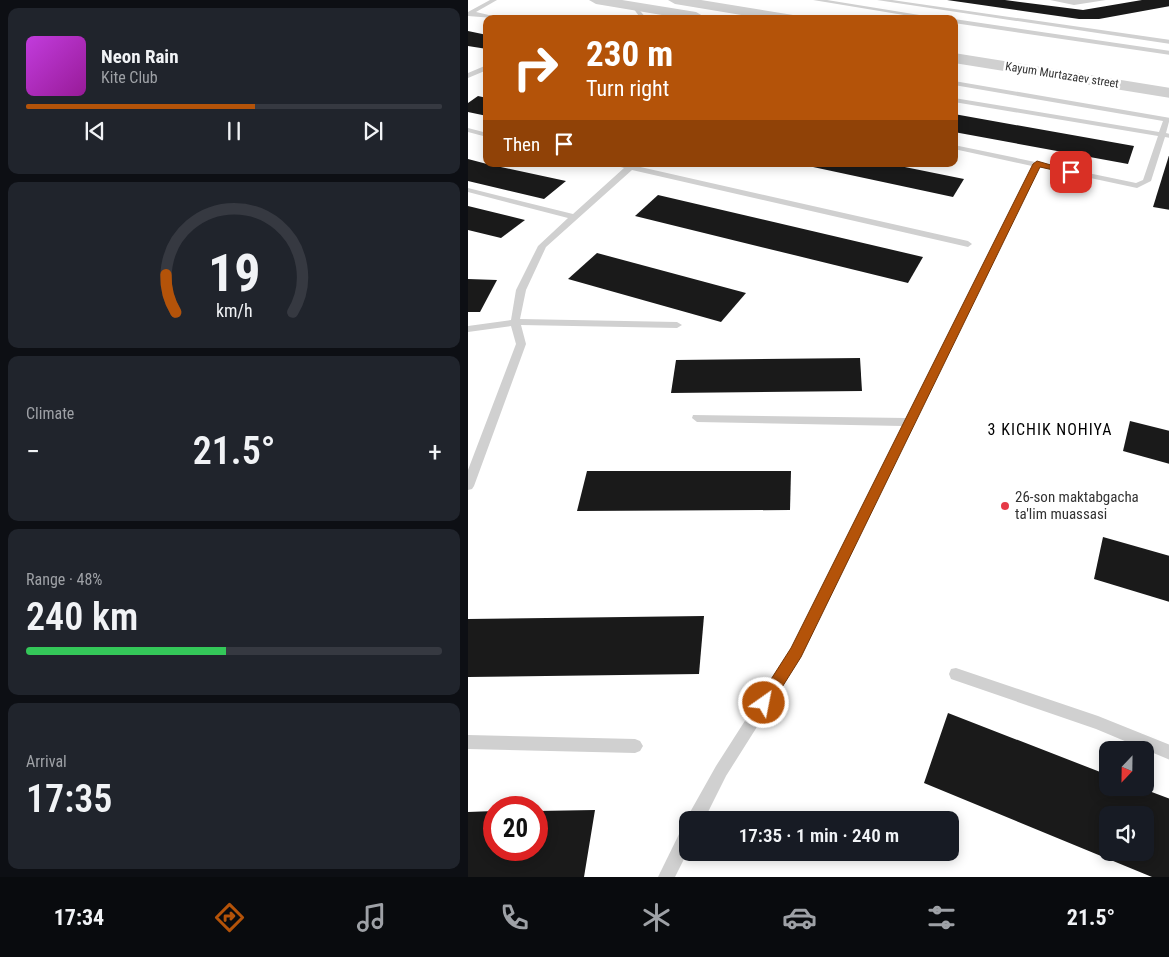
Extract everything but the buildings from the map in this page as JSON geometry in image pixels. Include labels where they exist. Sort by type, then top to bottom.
[{"type":"street","points":[[596,0],[688,15]]},
{"type":"street","points":[[675,0],[768,15]]},
{"type":"street","name":"Kayum Murtazaev street","points":[[958,45],[1170,78]]},
{"type":"street","name":"Kayum Murtazaev street","points":[[958,59],[1170,93]]},
{"type":"lane","points":[[469,14],[494,0]]},
{"type":"lane","points":[[816,0],[913,15],[916,2]]},
{"type":"lane","points":[[880,0],[916,2],[1170,42]]},
{"type":"lane","points":[[1053,0],[1074,3],[1103,0]]},
{"type":"lane","points":[[633,6],[641,15]]},
{"type":"lane","points":[[469,14],[483,16]]},
{"type":"lane","points":[[958,22],[1170,53]]},
{"type":"lane","points":[[468,76],[483,69]]},
{"type":"lane","points":[[958,84],[1168,120],[1167,136],[1148,181],[1137,186],[958,148]]},
{"type":"lane","points":[[958,101],[1167,136]]},
{"type":"lane","points":[[468,130],[483,134]]},
{"type":"lane","points":[[700,811],[721,771],[796,653],[1037,164]]},
{"type":"lane","points":[[468,486],[521,344],[515,322],[521,290],[542,246],[630,167]]},
{"type":"lane","points":[[641,167],[968,244]]},
{"type":"lane","points":[[468,190],[574,217]]},
{"type":"lane","points":[[468,329],[515,322],[677,325]]},
{"type":"lane","points":[[697,418],[909,422]]},
{"type":"lane","points":[[956,674],[1098,723],[1170,753]]},
{"type":"lane","points":[[468,742],[635,746]]},
{"type":"lane","points":[[666,877],[679,852]]},
{"type":"place","name":"26-son maktabgacha ta'lim muassasi","points":[[1005,506]]},
{"type":"district","name":"3 KICHIK NOHIYA","points":[[1050,429]]},
{"type":"route","points":[[764,703],[796,653],[1037,164],[1071,172]]}]
